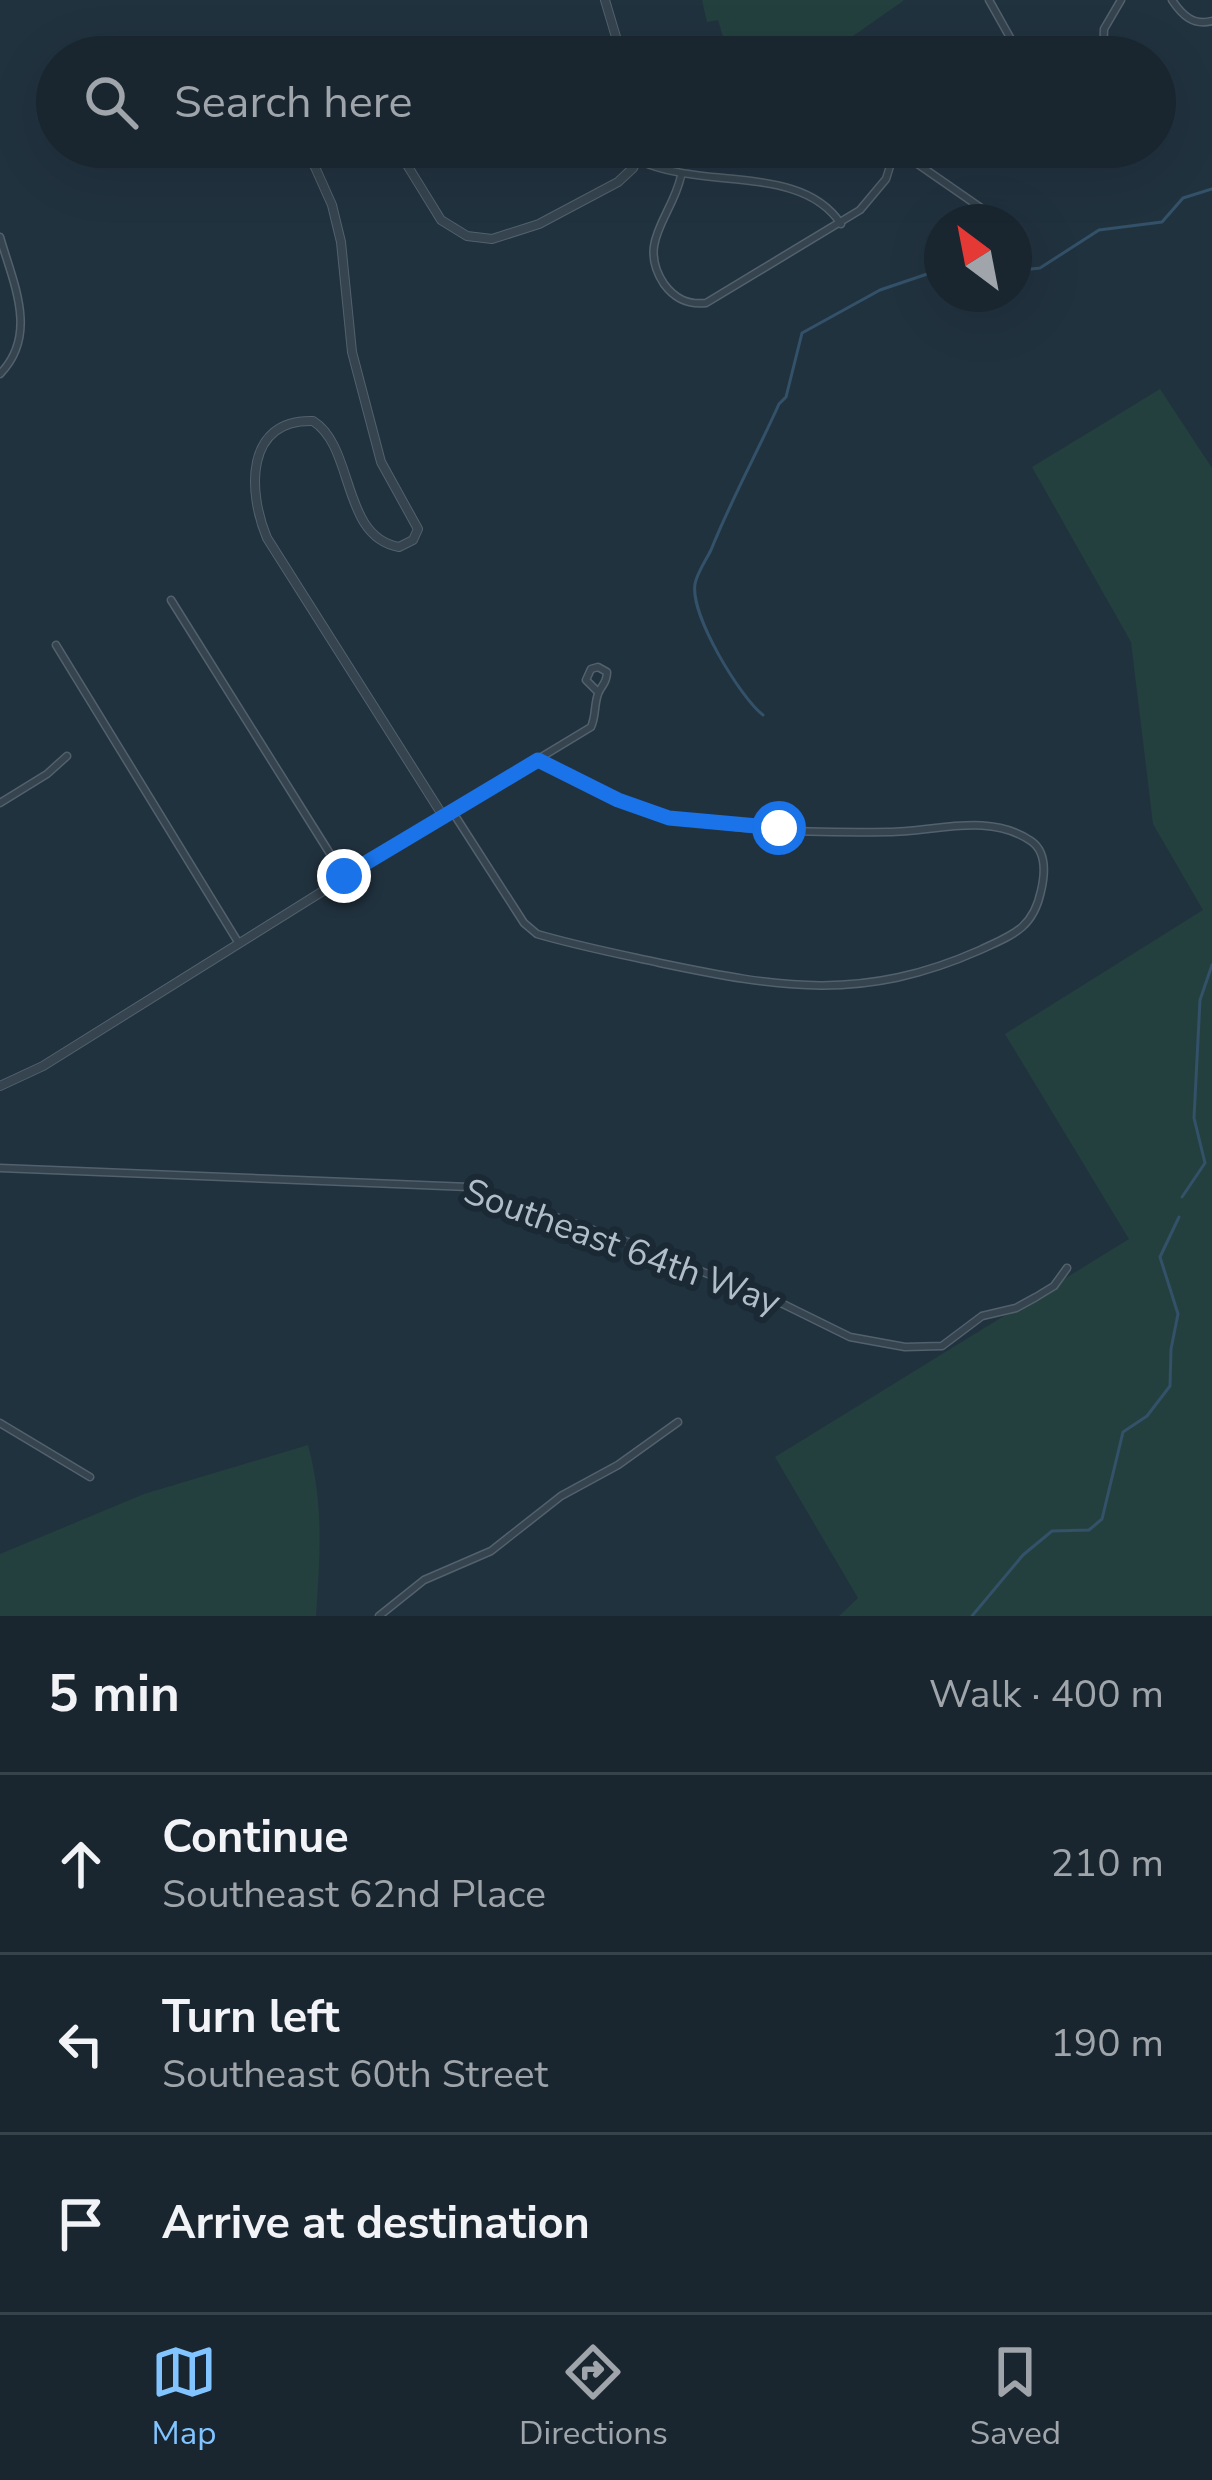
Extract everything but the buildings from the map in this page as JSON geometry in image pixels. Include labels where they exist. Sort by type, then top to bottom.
[{"type":"street","points":[[605,0],[616,36]]},
{"type":"street","points":[[989,0],[1009,36]]},
{"type":"street","points":[[1104,36],[1121,0]]},
{"type":"street","points":[[1172,0],[1189,19],[1212,21]]},
{"type":"street","points":[[315,168],[332,206],[352,352],[381,462],[418,529],[405,545],[386,544],[372,530],[349,490],[324,428],[305,420],[282,428],[266,444],[254,467],[253,495],[260,523],[524,923],[537,934],[736,980],[797,988],[863,983],[952,961],[1029,923],[1038,907],[1044,868],[1036,846],[1017,835],[982,826],[892,832],[669,818],[618,800],[538,760]]},
{"type":"street","points":[[409,168],[441,220],[467,236],[492,239],[539,224],[618,182],[631,168]]},
{"type":"street","points":[[660,168],[681,176],[795,188],[826,204],[841,224]]},
{"type":"street","points":[[681,176],[651,254],[672,295],[698,304],[724,296],[841,224],[878,190],[887,168]]},
{"type":"street","points":[[928,168],[977,204]]},
{"type":"street","points":[[0,237],[22,326],[16,352],[0,374]]},
{"type":"street","points":[[171,600],[344,876]]},
{"type":"street","points":[[56,645],[238,941]]},
{"type":"street","points":[[0,1086],[43,1066],[238,941],[591,727],[598,692]]},
{"type":"street","points":[[0,803],[67,756]]},
{"type":"street","name":"Southeast 64th Way","points":[[0,1168],[469,1187],[650,1251],[783,1304],[850,1337],[905,1347],[942,1346],[982,1316],[1016,1308],[1054,1286],[1067,1268]]},
{"type":"street","points":[[379,1616],[424,1580],[491,1551],[561,1496],[618,1465],[678,1422]]},
{"type":"street","points":[[0,1423],[90,1477]]},
{"type":"green space","points":[[702,0],[903,0],[853,36],[723,36],[718,20],[707,22]]},
{"type":"green space","points":[[1160,389],[1212,468],[1212,1616],[839,1616],[858,1598],[775,1457],[1129,1239],[1005,1034],[1203,910],[1153,824],[1131,642],[1032,467]]},
{"type":"green space","points":[[308,1445],[319,1509],[316,1616],[0,1616],[0,1554],[144,1494]]},
{"type":"waterway","points":[[1032,269],[1099,230],[1162,222],[1183,198],[1212,189]]},
{"type":"waterway","points":[[763,715],[730,674],[708,634],[696,598],[698,575],[786,397],[802,333],[880,290],[924,275]]},
{"type":"waterway","points":[[1182,1197],[1205,1163],[1194,1118],[1200,1000],[1212,965]]},
{"type":"waterway","points":[[972,1616],[1023,1555],[1052,1531],[1089,1530],[1102,1519],[1123,1432],[1147,1416],[1170,1386],[1178,1314],[1160,1257],[1179,1217]]},
{"type":"route","points":[[344,876],[538,760],[618,800],[669,818],[779,828]]}]
